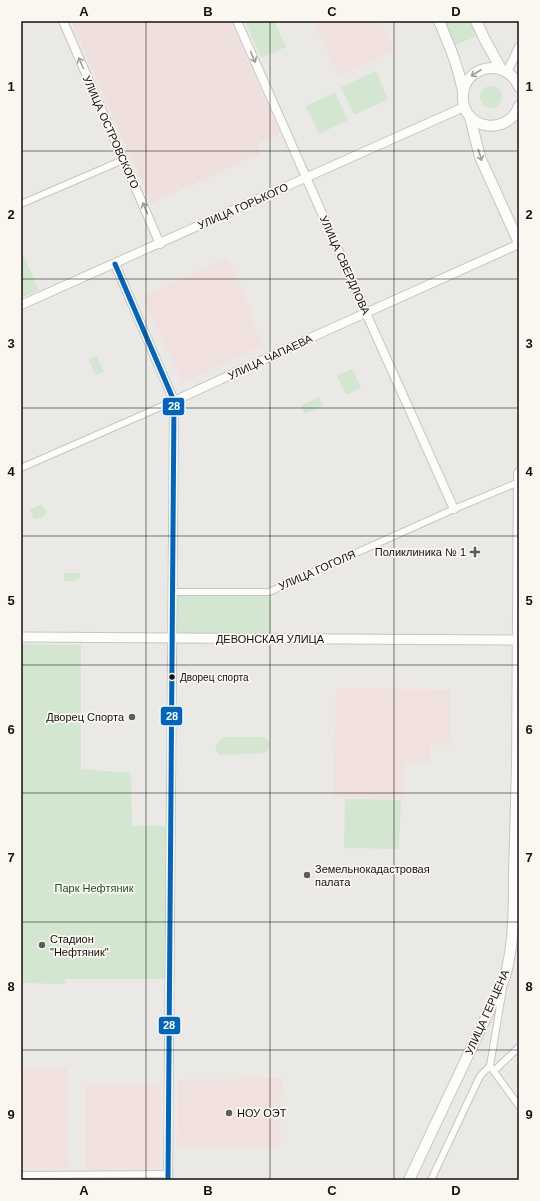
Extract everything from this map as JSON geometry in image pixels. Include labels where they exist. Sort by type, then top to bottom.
[{"type":"main road","points":[[439,21],[453,53],[460,74],[463,92]]},
{"type":"main road","points":[[476,21],[484,38],[504,70],[513,77],[519,87]]},
{"type":"main road","points":[[504,70],[484,68],[476,72],[468,80],[462,99],[464,107],[470,117],[480,157],[519,244]]},
{"type":"main road","points":[[470,117],[484,125],[500,125],[513,117],[519,106]]},
{"type":"main road","name":"УЛИЦА ГЕРЦЕНА","points":[[409,1180],[505,976],[511,950],[513,923],[515,809],[518,765],[519,473]]},
{"type":"main road","name":"ДЕВОНСКАЯ УЛИЦА","points":[[21,637],[519,640]]},
{"type":"street","name":"УЛИЦА ОСТРОВСКОГО","points":[[63,21],[160,244]]},
{"type":"street","name":"УЛИЦА СВЕРДЛОВА","points":[[237,21],[454,509]]},
{"type":"street","points":[[504,70],[519,47]]},
{"type":"street","name":"УЛИЦА ГОРЬКОГО","points":[[21,306],[464,107]]},
{"type":"street","points":[[21,204],[124,160]]},
{"type":"street","name":"УЛИЦА ЧАПАЕВА","points":[[21,468],[174,402],[519,244]]},
{"type":"street","points":[[21,1175],[168,1177],[174,402],[115,264]]},
{"type":"street","name":"УЛИЦА ГОГОЛЯ","points":[[172,592],[269,592],[454,509],[519,482]]},
{"type":"street","points":[[505,976],[492,1068],[519,1106]]},
{"type":"street","points":[[431,1180],[480,1076],[519,1047]]},
{"type":"shaded area","points":[[71,21],[230,21],[280,134],[257,144],[261,153],[151,204]]},
{"type":"shaded area","points":[[321,21],[380,21],[394,50],[339,76],[315,24]]},
{"type":"shaded area","points":[[227,258],[253,314],[249,316],[263,345],[183,382],[143,297]]},
{"type":"shaded area","points":[[336,688],[450,690],[449,745],[430,745],[430,762],[404,761],[404,798],[334,797]]},
{"type":"shaded area","points":[[67,1068],[68,1169],[21,1168],[21,1069]]},
{"type":"shaded area","name":"НОУ ОЭТ","points":[[281,1078],[280,1147],[177,1148],[178,1080]]},
{"type":"shaded area","points":[[86,1085],[161,1085],[160,1168],[86,1169]]},
{"type":"green space","points":[[245,21],[274,21],[286,47],[261,58]]},
{"type":"green space","points":[[442,21],[475,21],[481,34],[454,46]]},
{"type":"green space","points":[[376,71],[388,99],[354,115],[341,87]]},
{"type":"green space","points":[[491,86],[499,89],[502,97],[499,105],[491,108],[483,105],[480,97],[483,89]]},
{"type":"green space","points":[[335,92],[348,120],[319,134],[306,106]]},
{"type":"green space","points":[[21,250],[39,290],[21,298]]},
{"type":"green space","points":[[97,356],[104,372],[95,375],[89,360]]},
{"type":"green space","points":[[352,369],[361,388],[346,395],[337,376]]},
{"type":"green space","points":[[319,397],[323,406],[305,414],[301,406]]},
{"type":"green space","points":[[41,504],[47,511],[43,517],[34,519],[30,510]]},
{"type":"green space","points":[[64,573],[80,573],[80,578],[76,579],[76,581],[64,581]]},
{"type":"green space","points":[[176,594],[271,595],[271,635],[176,635]]},
{"type":"green space","name":"Парк Нефтяник","points":[[21,644],[81,645],[81,769],[131,773],[132,826],[167,826],[166,979],[65,979],[65,984],[21,983]]},
{"type":"green space","points":[[227,737],[264,737],[267,738],[270,743],[270,748],[266,753],[220,755],[215,750],[216,745],[220,740]]},
{"type":"green space","points":[[345,799],[401,800],[399,849],[344,848]]},
{"type":"transit line","name":"28","points":[[115,264],[174,401],[168,1180]]},
{"type":"place","name":"Поликлиника № 1","points":[[475,552]]},
{"type":"place","name":"Дворец спорта","points":[[172,677]]},
{"type":"place","name":"Дворец Спорта","points":[[132,717]]},
{"type":"place","name":"Земельнокадастровая палата","points":[[307,875]]},
{"type":"place","name":"Стадион \"Нефтяник\"","points":[[42,945]]},
{"type":"place","name":"НОУ ОЭТ","points":[[229,1113]]}]
